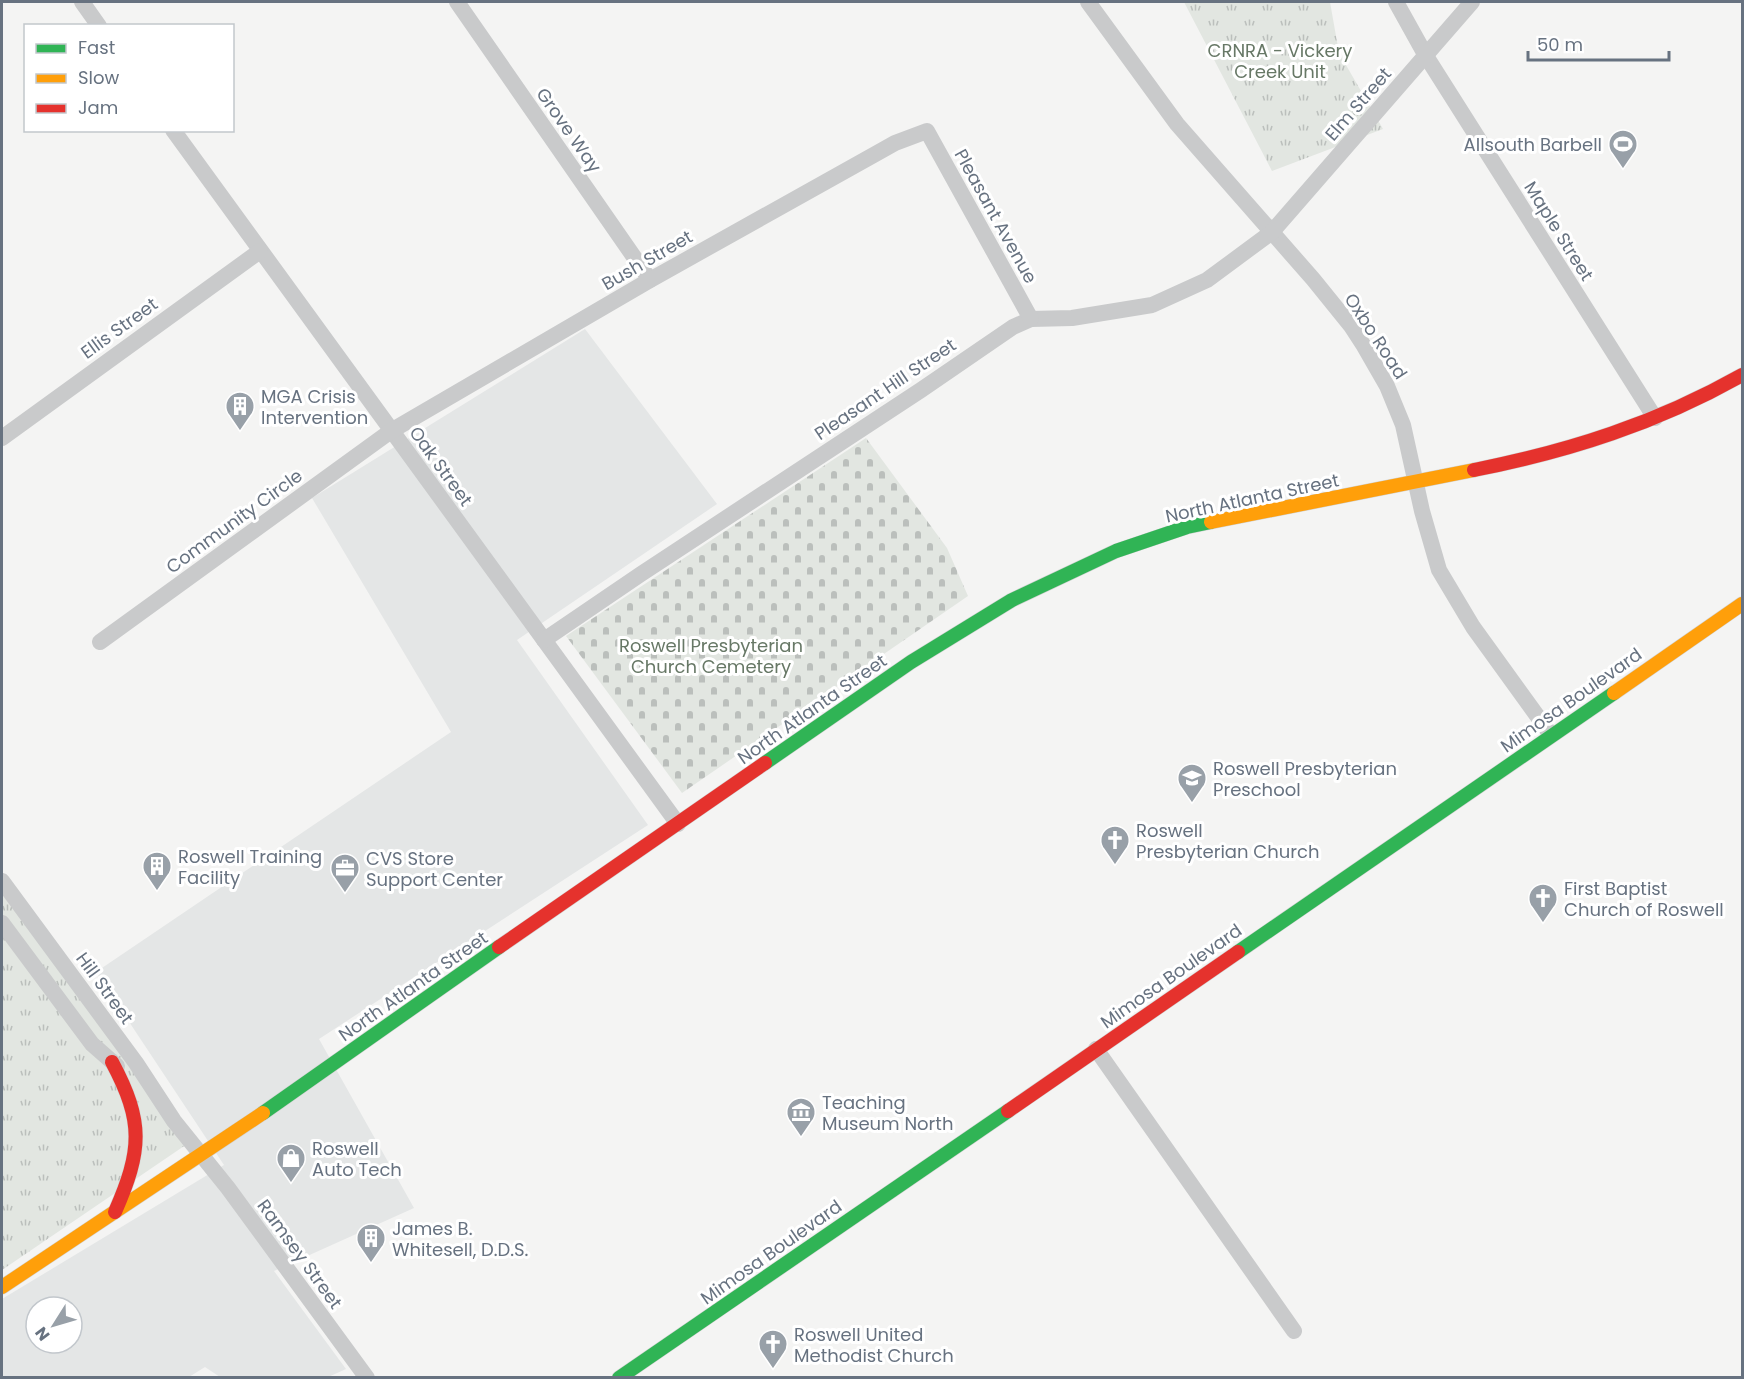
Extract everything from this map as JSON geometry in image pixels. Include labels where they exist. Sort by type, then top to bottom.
[{"type":"main road","name":"North Atlanta Street","points":[[2,1287],[201,1155],[946,639],[1012,600],[1116,551],[1187,527],[1531,459],[1616,433],[1654,418],[1700,399],[1743,375]]},
{"type":"main road","name":"Mimosa Boulevard","points":[[619,1377],[765,1279],[1743,604]]},
{"type":"main road","points":[[112,1062],[128,1092],[137,1124],[138,1137],[135,1161],[115,1212]]},
{"type":"main road","points":[[22,1257],[92,1227]]},
{"type":"street","points":[[82,2],[98,24]]},
{"type":"street","name":"Grove Way","points":[[457,2],[650,280]]},
{"type":"street","name":"Oxbo Road","points":[[1088,2],[1177,124],[1332,302],[1351,326],[1376,365],[1403,425],[1415,481],[1439,570],[1473,627],[1551,735]]},
{"type":"street","name":"Maple Street","points":[[1396,2],[1426,56],[1654,418]]},
{"type":"street","name":"Elm Street","points":[[1272,232],[1472,2]]},
{"type":"street","name":"Bush Street","points":[[391,431],[650,280],[895,143],[927,131]]},
{"type":"street","name":"Pleasant Avenue","points":[[927,131],[1031,319]]},
{"type":"street","name":"Oak Street","points":[[174,132],[678,824]]},
{"type":"street","name":"Pleasant Hill Street","points":[[544,640],[1013,327],[1031,319],[1072,318],[1152,304],[1207,280],[1272,232]]},
{"type":"street","name":"Ellis Street","points":[[2,438],[260,250]]},
{"type":"street","name":"Community Circle","points":[[100,642],[391,431]]},
{"type":"street","name":"Hill Street","points":[[2,881],[136,1063],[174,1121],[201,1155]]},
{"type":"street","name":"Hill Street","points":[[2,923],[92,1044],[174,1121]]},
{"type":"street","points":[[1096,1049],[1294,1331]]},
{"type":"street","name":"Ramsey Street","points":[[201,1155],[366,1377]]},
{"type":"shaded area","points":[[585,329],[717,504],[517,640],[648,825],[319,1039],[414,1208],[274,1271],[346,1369],[326,1378],[220,1377],[205,1367],[189,1377],[2,1378],[2,1299],[224,1165],[96,972],[451,732],[312,498]]},
{"type":"green space","name":"CRNRA - Vickery Creek Unit","points":[[1184,2],[1330,2],[1339,53],[1383,129],[1272,171]]},
{"type":"green space","name":"Roswell Presbyterian Church Cemetery","points":[[866,438],[947,548],[968,596],[682,793],[566,636]]},
{"type":"green space","points":[[2,894],[190,1142],[2,1270]]},
{"type":"traffic: fast","points":[[765,763],[911,662],[1012,600],[1116,551],[1187,527],[1211,522]]},
{"type":"traffic: fast","points":[[1238,952],[1614,693]]},
{"type":"traffic: fast","points":[[263,1113],[499,947]]},
{"type":"traffic: fast","points":[[619,1378],[1008,1111]]},
{"type":"traffic: slow","points":[[1211,522],[1474,470]]},
{"type":"traffic: slow","points":[[1614,693],[1742,604]]},
{"type":"traffic: slow","points":[[2,1287],[263,1113]]},
{"type":"traffic: jam","points":[[1474,470],[1544,454],[1612,433],[1678,407],[1742,375]]},
{"type":"traffic: jam","points":[[499,947],[765,763]]},
{"type":"traffic: jam","points":[[1008,1111],[1238,952]]},
{"type":"traffic: jam","points":[[112,1062],[130,1102],[136,1136],[130,1171],[115,1212]]},
{"type":"place","name":"Allsouth Barbell","points":[[1623,170]]},
{"type":"place","name":"MGA Crisis Intervention","points":[[240,432]]},
{"type":"place","name":"Roswell Presbyterian Preschool","points":[[1192,804]]},
{"type":"place","name":"Roswell Presbyterian Church","points":[[1115,866]]},
{"type":"place","name":"Roswell Training Facility","points":[[157,892]]},
{"type":"place","name":"CVS Store Support Center","points":[[345,894]]},
{"type":"place","name":"First Baptist Church of Roswell","points":[[1543,924]]},
{"type":"place","name":"Teaching Museum North","points":[[801,1138]]},
{"type":"place","name":"Roswell Auto Tech","points":[[291,1184]]},
{"type":"place","name":"James B. Whitesell, D.D.S.","points":[[371,1264]]},
{"type":"place","name":"Roswell United Methodist Church","points":[[773,1370]]}]
